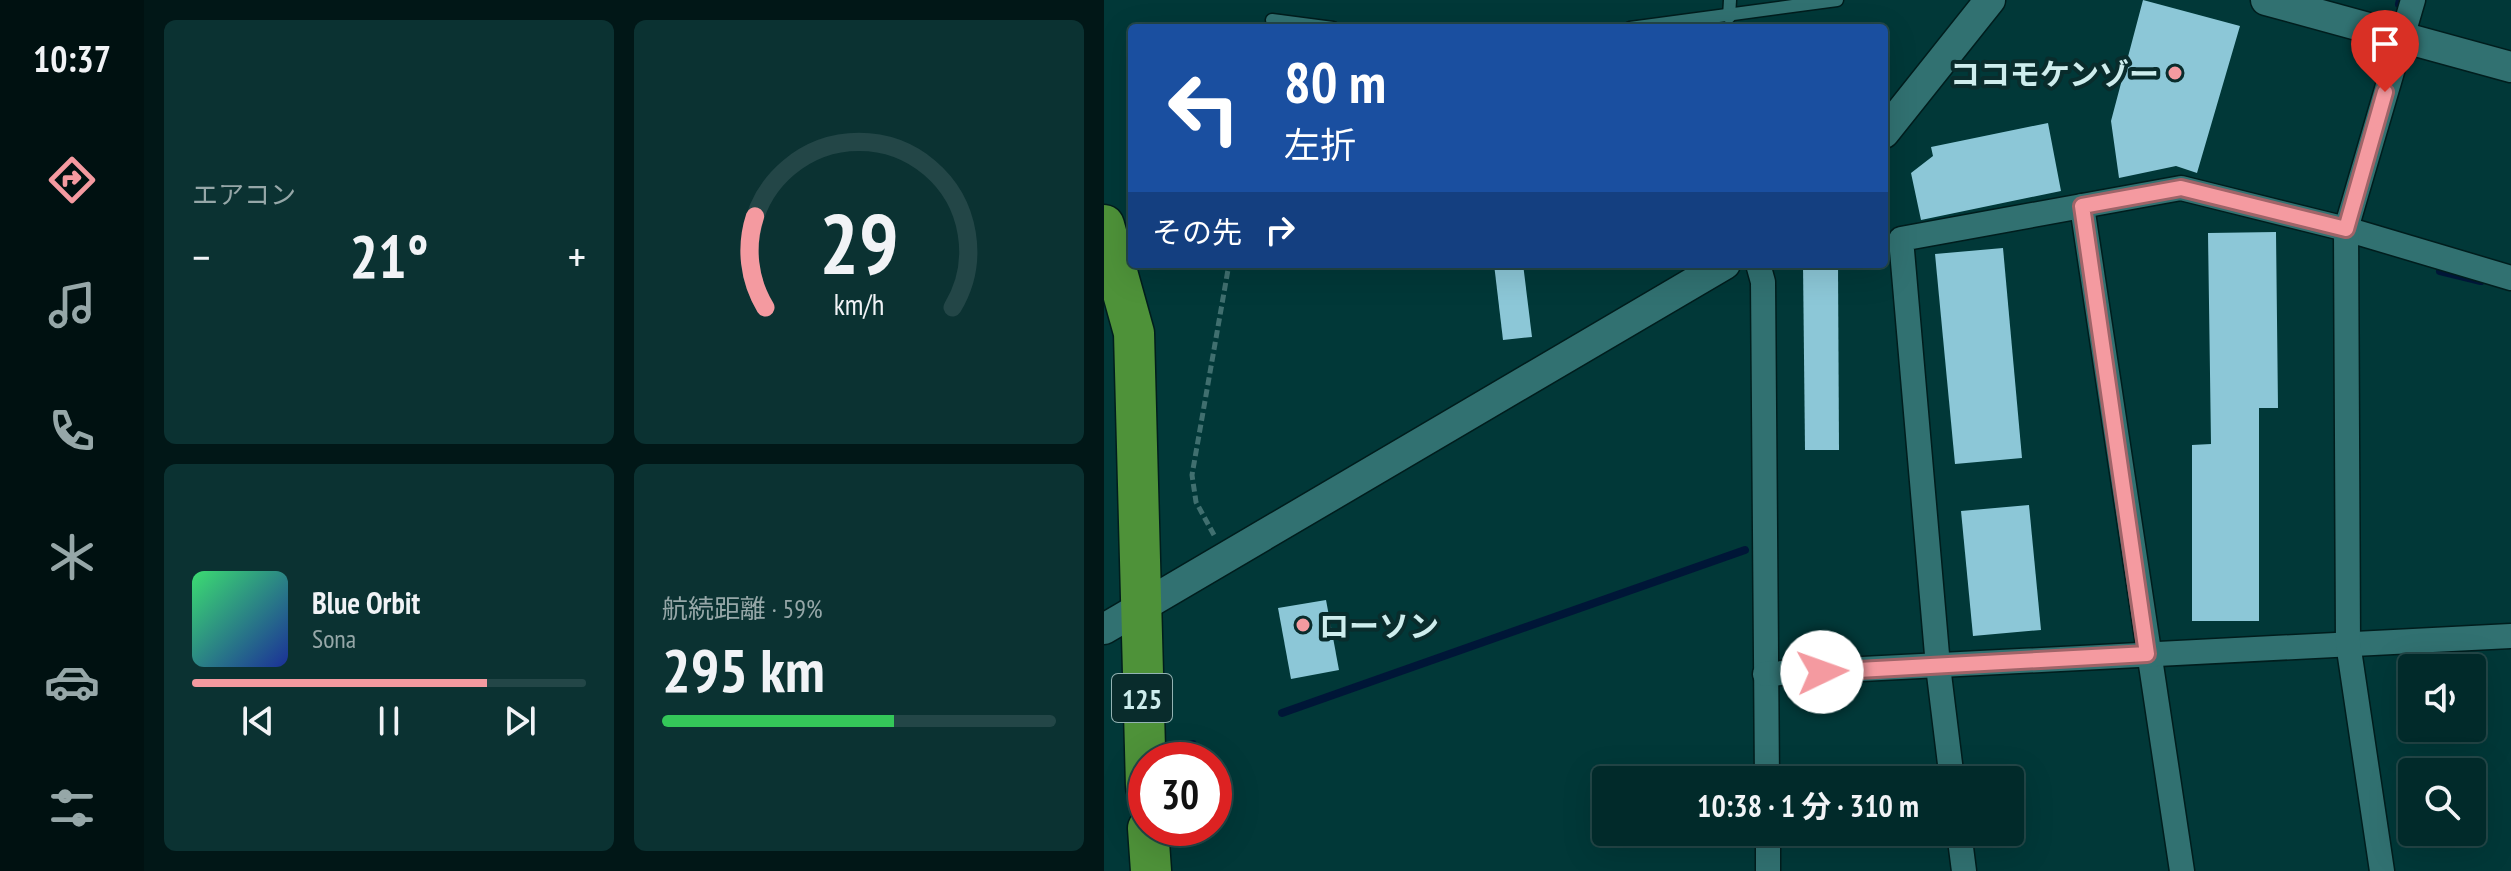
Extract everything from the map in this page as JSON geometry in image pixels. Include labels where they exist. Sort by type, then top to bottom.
[{"type":"highway","name":"125","points":[[1105,229],[1134,333],[1145,742]]},
{"type":"highway","points":[[1149,846],[1151,871]]},
{"type":"street","points":[[1888,128],[1990,0]]},
{"type":"street","points":[[2266,0],[2511,67]]},
{"type":"street","points":[[2382,871],[2348,643],[2346,229],[2413,0]]},
{"type":"street","points":[[1950,766],[1938,666],[1901,239],[2181,188],[2346,229],[2511,278]]},
{"type":"street","points":[[2082,206],[2182,871]]},
{"type":"street","points":[[1104,629],[1718,268]]},
{"type":"street","points":[[1759,268],[1763,282],[1767,766]]},
{"type":"street","points":[[1765,674],[2511,636]]},
{"type":"street","points":[[1768,846],[1768,871]]},
{"type":"street","points":[[1961,846],[1964,871]]},
{"type":"lane","points":[[1729,17],[1730,0]]},
{"type":"lane","points":[[1666,24],[1837,0]]},
{"type":"lane","points":[[1272,20],[1302,24]]},
{"type":"path","points":[[1226,558],[1196,502],[1192,475],[1228,268]]},
{"type":"building","name":"ココモケンゾー","points":[[2143,0],[2240,26],[2197,173],[2176,166],[2119,178],[2111,121]]},
{"type":"building","points":[[2048,123],[2061,191],[1921,220],[1911,173],[1933,156],[1931,147]]},
{"type":"building","points":[[2276,232],[2278,408],[2259,408],[2259,621],[2192,621],[2192,445],[2211,444],[2208,233]]},
{"type":"building","points":[[2003,248],[2022,458],[1955,464],[1935,254]]},
{"type":"building","points":[[1494,268],[1523,268],[1532,337],[1503,340]]},
{"type":"building","points":[[1803,268],[1838,268],[1839,450],[1805,450]]},
{"type":"building","points":[[2029,505],[2041,630],[1973,636],[1961,511]]},
{"type":"building","points":[[1326,600],[1339,670],[1291,679],[1278,608]]},
{"type":"waterway","points":[[2399,4],[2400,0]]},
{"type":"waterway","points":[[2440,271],[2481,281]]},
{"type":"waterway","points":[[1282,713],[1745,550]]},
{"type":"place","name":"ココモケンゾー","points":[[2175,73]]},
{"type":"place","name":"ローソン","points":[[1303,625]]},
{"type":"route","points":[[1822,672],[2147,654],[2082,206],[2181,188],[2346,229],[2385,92]]}]
